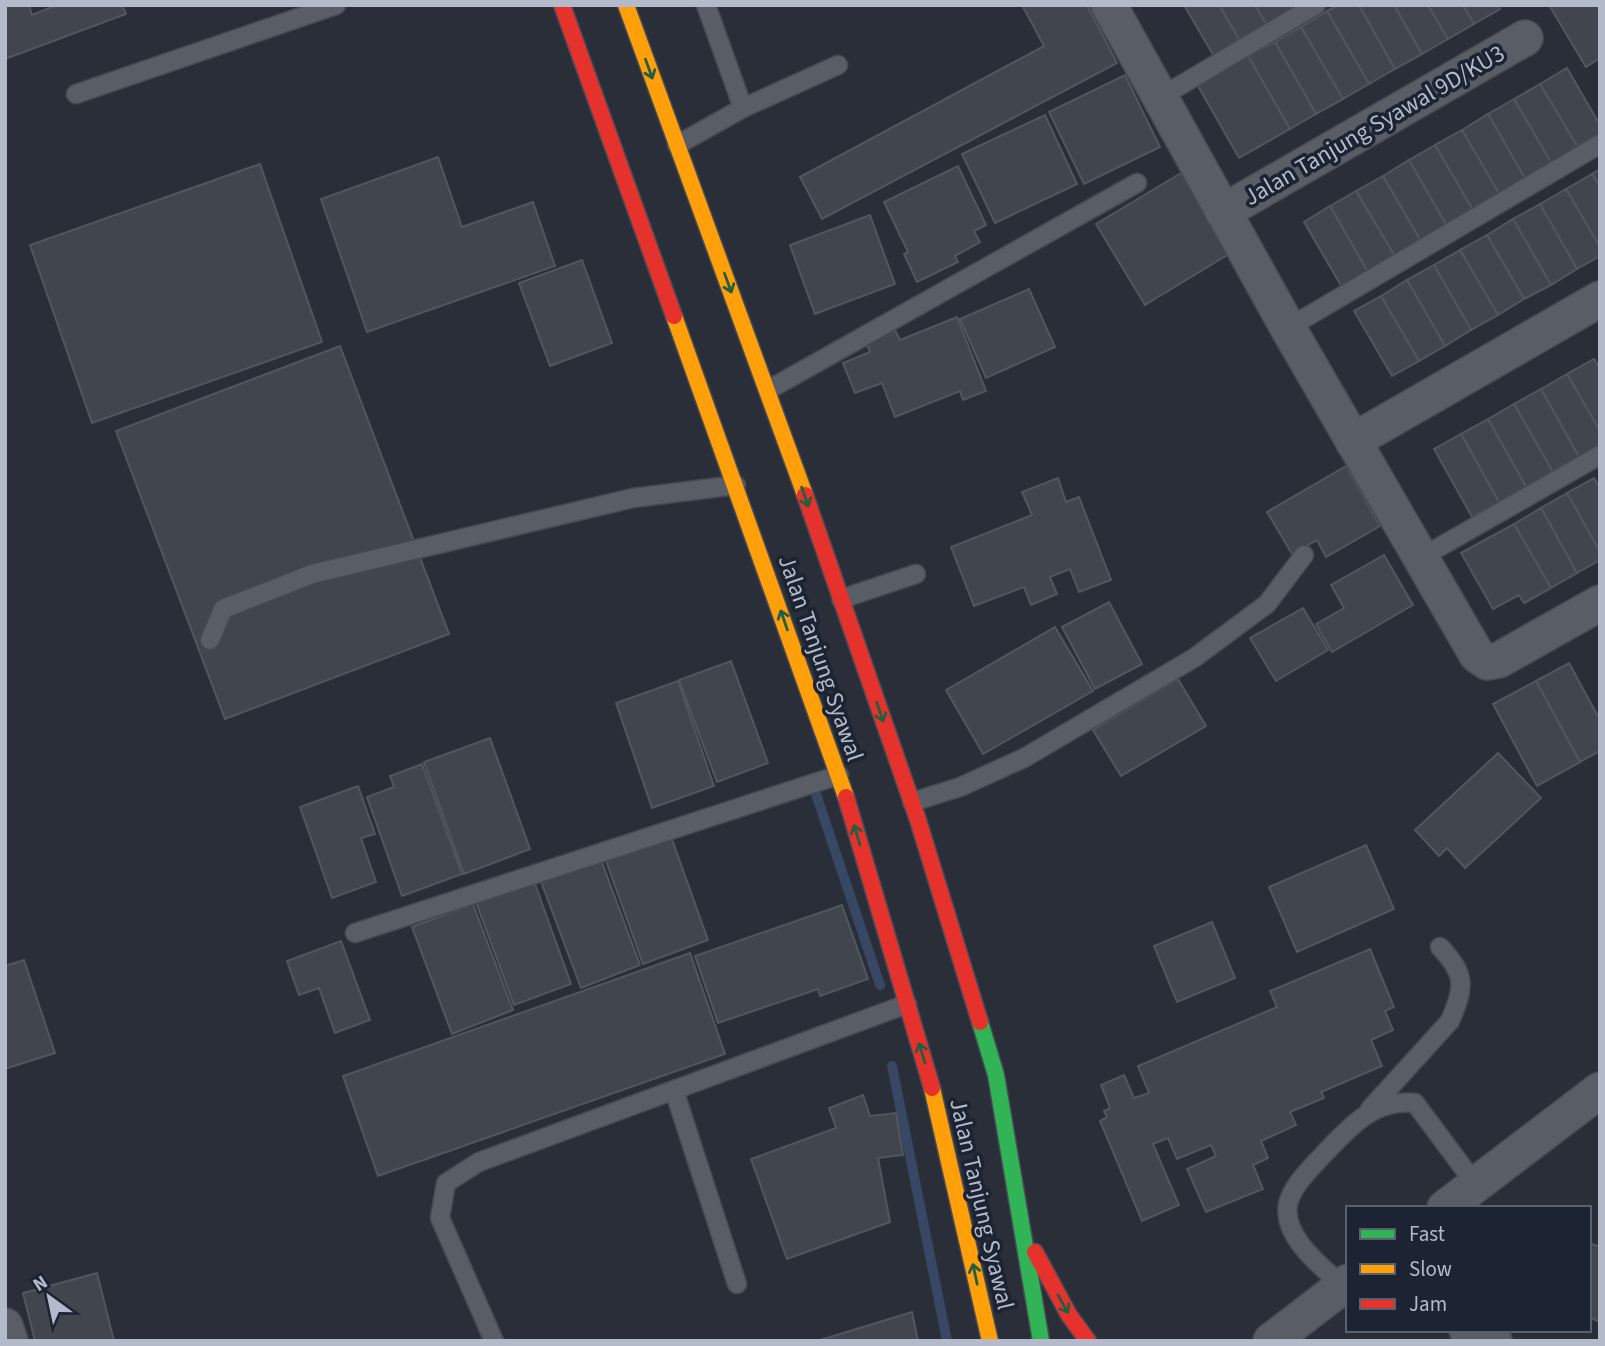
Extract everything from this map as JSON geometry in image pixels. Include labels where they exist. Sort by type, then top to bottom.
[{"type":"main road","name":"Jalan Tanjung Syawal","points":[[562,5],[839,775],[940,1113],[990,1341]]},
{"type":"main road","name":"Jalan Tanjung Syawal","points":[[626,5],[768,390],[912,802],[996,1075],[1041,1341]]},
{"type":"main road","points":[[1019,1223],[1069,1315],[1088,1341]]},
{"type":"street","points":[[1109,5],[1288,328],[1477,655],[1487,662],[1499,660],[1600,603]]},
{"type":"street","name":"Jalan Tanjung Syawal 9D/KU3","points":[[1223,212],[1525,38]]},
{"type":"street","points":[[1353,442],[1600,299]]},
{"type":"street","points":[[1448,1206],[1600,1090]]},
{"type":"street","points":[[1271,1341],[1345,1284]]},
{"type":"street","points":[[5,1325],[10,1341]]},
{"type":"street","points":[[1472,1332],[1494,1341]]},
{"type":"lane","points":[[76,94],[336,5]]},
{"type":"lane","points":[[706,5],[743,108]]},
{"type":"lane","points":[[1159,98],[1316,5]]},
{"type":"lane","points":[[677,145],[743,108],[838,65]]},
{"type":"lane","points":[[1288,328],[1600,144]]},
{"type":"lane","points":[[768,390],[1137,183]]},
{"type":"lane","points":[[1422,557],[1600,455]]},
{"type":"lane","points":[[209,640],[223,609],[312,574],[633,498],[736,485]]},
{"type":"lane","points":[[912,802],[960,787],[1024,758],[1194,658],[1267,604],[1304,555]]},
{"type":"lane","points":[[841,599],[916,574]]},
{"type":"lane","points":[[355,933],[839,775]]},
{"type":"lane","points":[[1345,1284],[1313,1259],[1293,1231],[1288,1205],[1304,1176],[1344,1131],[1366,1115],[1450,1021],[1462,992],[1459,968],[1440,947]]},
{"type":"lane","points":[[494,1341],[440,1218],[446,1183],[479,1162],[907,1004]]},
{"type":"lane","points":[[674,1090],[737,1284]]},
{"type":"lane","points":[[1366,1115],[1398,1101],[1415,1103],[1476,1185]]},
{"type":"building","points":[[5,5],[29,5],[32,15],[57,5],[122,5],[126,14],[5,59]]},
{"type":"building","points":[[1022,5],[1087,5],[1117,63],[822,219],[800,177],[1044,46]]},
{"type":"building","points":[[1184,5],[1219,5],[1241,42],[1215,58]]},
{"type":"building","points":[[1219,5],[1255,5],[1268,27],[1241,42]]},
{"type":"building","points":[[1255,5],[1290,5],[1293,11],[1268,27]]},
{"type":"building","points":[[1338,5],[1359,5],[1395,69],[1369,84],[1327,11]]},
{"type":"building","points":[[1359,5],[1394,5],[1422,54],[1395,69]]},
{"type":"building","points":[[1394,5],[1428,5],[1448,39],[1422,54]]},
{"type":"building","points":[[1428,5],[1463,5],[1474,24],[1448,39]]},
{"type":"building","points":[[1463,5],[1498,5],[1500,9],[1474,24]]},
{"type":"building","points":[[1549,5],[1600,5],[1600,58],[1586,67]]},
{"type":"building","points":[[1327,11],[1369,84],[1343,99],[1301,27]]},
{"type":"building","points":[[1301,27],[1343,99],[1316,114],[1275,42]]},
{"type":"building","points":[[1275,42],[1316,114],[1290,129],[1248,56]]},
{"type":"building","points":[[1248,56],[1290,129],[1239,158],[1198,86]]},
{"type":"building","points":[[1567,68],[1600,125],[1600,140],[1580,151],[1540,84]]},
{"type":"building","points":[[1125,75],[1160,147],[1084,184],[1049,112]]},
{"type":"building","points":[[1540,84],[1580,151],[1553,166],[1514,99]]},
{"type":"building","points":[[1514,99],[1553,166],[1527,182],[1488,114]]},
{"type":"building","points":[[1488,114],[1527,182],[1501,197],[1462,130]]},
{"type":"building","points":[[1045,115],[1077,184],[995,223],[962,154]]},
{"type":"building","points":[[1462,130],[1501,197],[1474,212],[1435,145]]},
{"type":"building","points":[[1435,145],[1474,212],[1448,228],[1409,160]]},
{"type":"building","points":[[438,157],[462,227],[533,202],[555,266],[367,332],[321,199]]},
{"type":"building","points":[[1409,160],[1448,228],[1422,243],[1383,176]]},
{"type":"building","points":[[260,164],[322,342],[92,423],[30,245]]},
{"type":"building","points":[[958,166],[986,225],[974,231],[980,242],[955,256],[958,262],[917,282],[904,254],[908,252],[884,202]]},
{"type":"building","points":[[1600,169],[1600,187],[1592,174]]},
{"type":"building","points":[[1181,173],[1229,254],[1145,305],[1096,224]]},
{"type":"building","points":[[1592,174],[1600,187],[1600,247],[1566,189]]},
{"type":"building","points":[[1383,176],[1422,243],[1396,258],[1356,191]]},
{"type":"building","points":[[1566,189],[1600,247],[1600,256],[1577,269],[1540,204]]},
{"type":"building","points":[[1356,191],[1396,258],[1369,274],[1330,206]]},
{"type":"building","points":[[1540,204],[1577,269],[1551,285],[1513,219]]},
{"type":"building","points":[[1330,206],[1369,274],[1343,289],[1304,222]]},
{"type":"building","points":[[870,215],[895,284],[815,314],[790,245]]},
{"type":"building","points":[[1513,219],[1551,285],[1524,299],[1487,235]]},
{"type":"building","points":[[1487,235],[1524,299],[1498,315],[1460,250]]},
{"type":"building","points":[[1460,250],[1498,315],[1471,330],[1434,265]]},
{"type":"building","points":[[582,260],[612,343],[550,366],[519,283]]},
{"type":"building","points":[[1434,265],[1471,330],[1445,346],[1407,280]]},
{"type":"building","points":[[1407,280],[1445,346],[1419,361],[1381,296]]},
{"type":"building","points":[[1029,289],[1055,347],[986,378],[960,319]]},
{"type":"building","points":[[1381,296],[1419,361],[1392,376],[1354,311]]},
{"type":"building","points":[[957,317],[986,391],[963,400],[960,391],[895,417],[882,383],[855,393],[843,363],[870,352],[866,342],[895,330],[900,340]]},
{"type":"building","points":[[340,346],[449,634],[225,719],[116,431]]},
{"type":"building","points":[[1594,359],[1600,368],[1600,431],[1567,374]]},
{"type":"building","points":[[1567,374],[1600,431],[1600,445],[1579,457],[1541,389]]},
{"type":"building","points":[[1541,389],[1579,457],[1553,472],[1514,404]]},
{"type":"building","points":[[1514,404],[1553,472],[1526,487],[1488,419]]},
{"type":"building","points":[[1488,419],[1526,487],[1499,502],[1461,434]]},
{"type":"building","points":[[1461,434],[1499,502],[1472,517],[1434,449]]},
{"type":"building","points":[[1346,466],[1380,526],[1326,557],[1317,540],[1292,554],[1267,512]]},
{"type":"building","points":[[1058,478],[1066,502],[1079,497],[1111,580],[1079,592],[1070,569],[1050,577],[1057,594],[1031,605],[1024,587],[974,606],[951,547],[1032,515],[1022,492]]},
{"type":"building","points":[[1594,478],[1600,489],[1600,552],[1567,493]]},
{"type":"building","points":[[1567,493],[1600,552],[1600,560],[1577,573],[1541,508]]},
{"type":"building","points":[[1541,508],[1577,573],[1551,588],[1514,524]]},
{"type":"building","points":[[1514,524],[1551,588],[1524,603],[1519,595],[1493,609],[1461,553]]},
{"type":"building","points":[[1384,555],[1413,605],[1332,652],[1316,624],[1344,608],[1331,585]]},
{"type":"building","points":[[1109,602],[1142,664],[1095,689],[1062,627]]},
{"type":"building","points":[[1303,608],[1328,650],[1276,681],[1250,638]]},
{"type":"building","points":[[1055,627],[1093,691],[983,754],[946,690]]},
{"type":"building","points":[[731,661],[768,763],[717,782],[679,680]]},
{"type":"building","points":[[1569,663],[1600,720],[1600,751],[1580,762],[1536,681]]},
{"type":"building","points":[[1178,679],[1206,726],[1121,776],[1093,730]]},
{"type":"building","points":[[678,681],[714,786],[652,808],[616,703]]},
{"type":"building","points":[[1536,681],[1580,762],[1537,786],[1493,704]]},
{"type":"building","points":[[490,738],[530,849],[464,874],[424,762]]},
{"type":"building","points":[[1498,753],[1541,798],[1465,868],[1447,848],[1439,856],[1415,830]]},
{"type":"building","points":[[422,764],[462,874],[402,896],[367,797],[394,787],[390,776]]},
{"type":"building","points":[[358,786],[375,834],[361,838],[376,882],[332,898],[300,807]]},
{"type":"building","points":[[669,831],[708,940],[643,964],[604,855]]},
{"type":"building","points":[[1366,845],[1394,909],[1297,952],[1269,887]]},
{"type":"building","points":[[600,857],[640,965],[581,988],[540,879]]},
{"type":"building","points":[[534,881],[571,984],[514,1005],[476,902]]},
{"type":"building","points":[[473,904],[513,1010],[452,1034],[412,927]]},
{"type":"building","points":[[842,905],[868,979],[820,996],[818,989],[718,1023],[695,956]]},
{"type":"building","points":[[1212,922],[1235,978],[1177,1002],[1154,946]]},
{"type":"building","points":[[341,941],[370,1020],[335,1033],[319,988],[299,995],[287,961]]},
{"type":"building","points":[[1370,949],[1394,1007],[1385,1011],[1393,1030],[1371,1040],[1382,1066],[1321,1092],[1324,1098],[1290,1112],[1296,1125],[1261,1141],[1268,1158],[1253,1165],[1263,1189],[1206,1212],[1187,1169],[1216,1156],[1211,1145],[1177,1159],[1168,1138],[1153,1144],[1179,1205],[1142,1221],[1100,1121],[1107,1117],[1104,1111],[1110,1108],[1101,1085],[1124,1075],[1134,1098],[1149,1093],[1138,1066],[1277,1007],[1270,991]]},
{"type":"building","points":[[690,953],[725,1054],[378,1176],[343,1076]]},
{"type":"building","points":[[24,960],[55,1053],[5,1069],[5,966]]},
{"type":"building","points":[[863,1095],[870,1116],[896,1113],[903,1155],[878,1158],[890,1222],[787,1259],[751,1159],[836,1128],[829,1108]]},
{"type":"building","points":[[1591,1244],[1600,1247],[1600,1322],[1591,1318]]},
{"type":"building","points":[[97,1273],[114,1341],[35,1341],[23,1293]]},
{"type":"building","points":[[912,1312],[918,1341],[817,1341]]},
{"type":"waterway","points":[[816,794],[880,985]]},
{"type":"waterway","points":[[892,1066],[947,1341]]},
{"type":"traffic: fast","points":[[980,1022],[996,1075],[1041,1341]]},
{"type":"traffic: slow","points":[[626,5],[805,495]]},
{"type":"traffic: slow","points":[[674,316],[846,797]]},
{"type":"traffic: slow","points":[[932,1088],[990,1341]]},
{"type":"traffic: jam","points":[[562,5],[674,316]]},
{"type":"traffic: jam","points":[[805,495],[918,820],[980,1022]]},
{"type":"traffic: jam","points":[[846,797],[932,1088]]},
{"type":"traffic: jam","points":[[1035,1252],[1069,1315],[1088,1341]]}]
